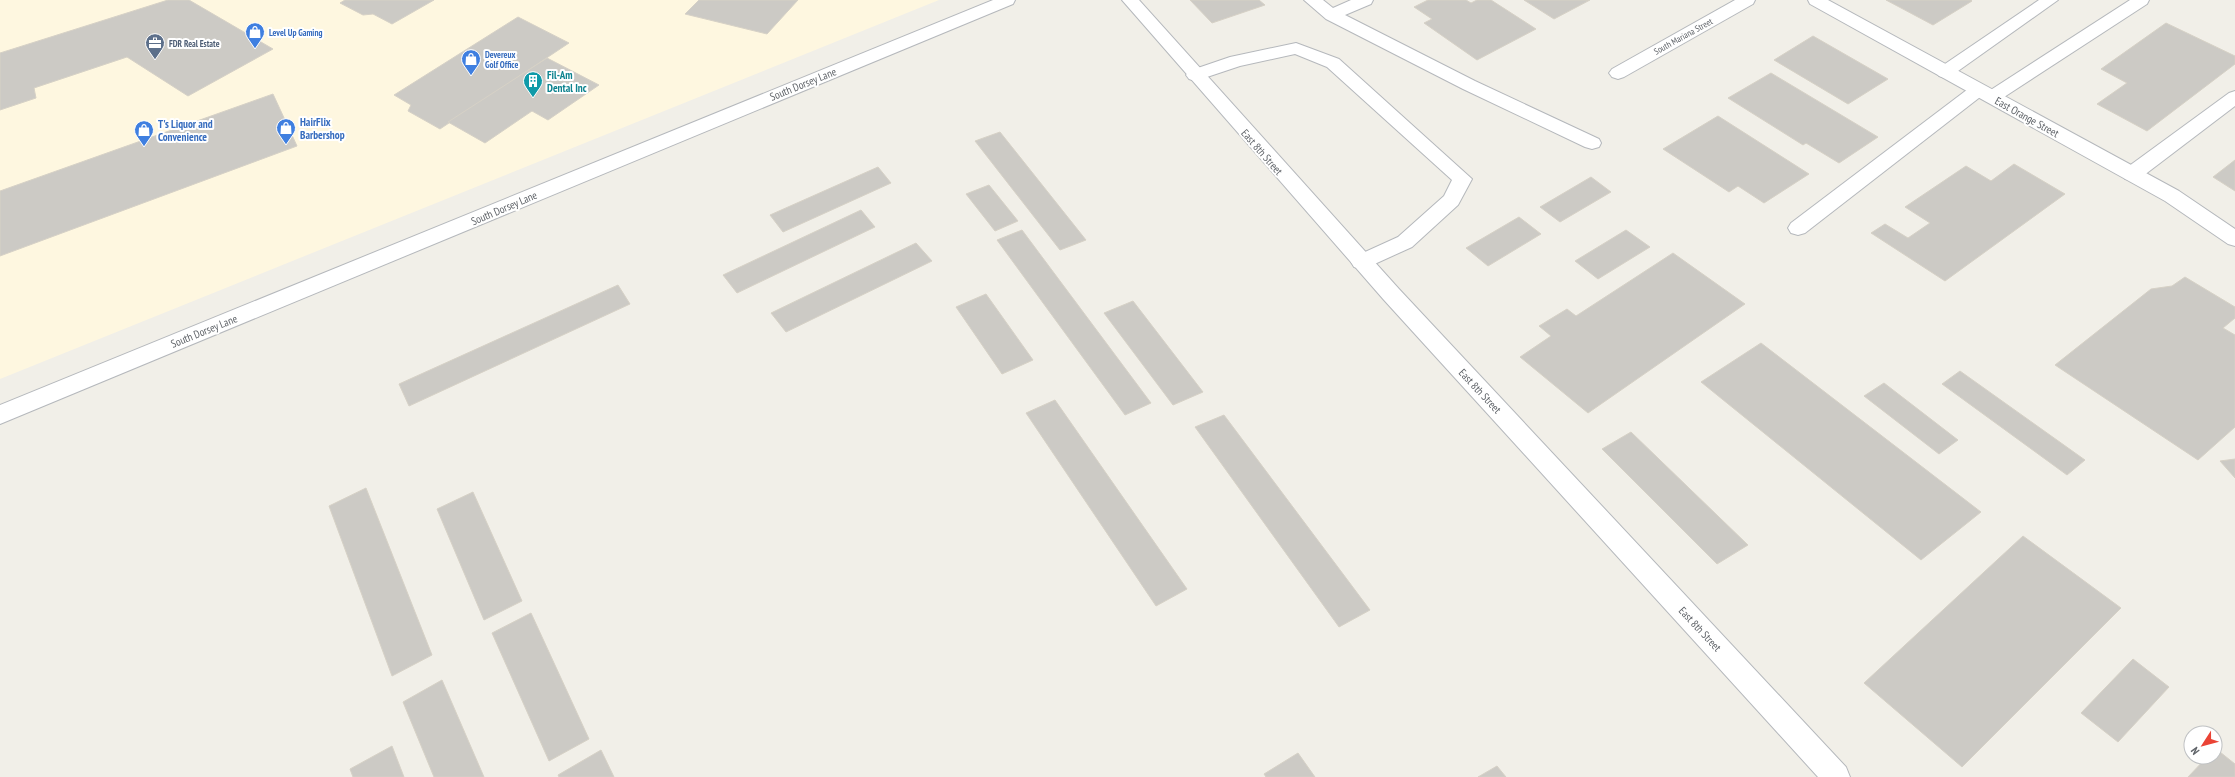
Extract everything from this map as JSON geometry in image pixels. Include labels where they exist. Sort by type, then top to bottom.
[{"type":"street","name":"South Dorsey Lane","points":[[0,415],[1007,0]]},
{"type":"street","name":"East 8th Street","points":[[1130,0],[1361,262],[1836,777]]},
{"type":"street","points":[[1312,0],[1332,15],[1469,85],[1592,143]]},
{"type":"street","points":[[1332,15],[1364,0]]},
{"type":"street","name":"South Mariana Street","points":[[1618,73],[1747,0]]},
{"type":"street","name":"East Orange Street","points":[[1816,0],[2172,196],[2235,239]]},
{"type":"street","points":[[1945,72],[2050,0]]},
{"type":"street","points":[[1798,228],[1985,93],[2141,0]]},
{"type":"street","points":[[1195,75],[1236,61],[1296,48],[1333,63],[1462,179],[1451,200],[1405,242],[1361,262]]},
{"type":"street","points":[[2132,174],[2235,97]]},
{"type":"shaded area","points":[[0,0],[939,0],[0,379]]},
{"type":"building","points":[[168,0],[189,0],[273,49],[188,96],[127,57],[34,88],[36,98],[0,110],[0,53]]},
{"type":"building","points":[[345,0],[434,0],[392,24],[373,14],[363,15],[340,3]]},
{"type":"building","points":[[699,0],[798,0],[767,34],[685,14]]},
{"type":"building","points":[[1190,0],[1259,0],[1265,5],[1212,23]]},
{"type":"building","points":[[1428,0],[1466,0],[1471,3],[1477,0],[1491,0],[1536,29],[1477,60],[1424,23],[1432,19],[1414,7]]},
{"type":"building","points":[[1524,0],[1590,0],[1554,19]]},
{"type":"building","points":[[1886,0],[1971,0],[1972,1],[1933,25]]},
{"type":"building","name":"Devereux Golf Office","points":[[518,17],[569,43],[440,129],[408,111],[411,105],[394,95]]},
{"type":"building","points":[[2166,23],[2235,56],[2235,64],[2147,131],[2097,104],[2127,83],[2101,69]]},
{"type":"building","points":[[1813,36],[1888,79],[1848,104],[1774,60]]},
{"type":"building","name":"Fil-Am Dental Inc","points":[[547,58],[599,85],[548,120],[532,111],[485,143],[448,122]]},
{"type":"building","points":[[1771,73],[1878,137],[1839,163],[1806,143],[1803,145],[1728,98]]},
{"type":"building","points":[[273,94],[297,146],[0,256],[0,191]]},
{"type":"building","points":[[1718,116],[1809,174],[1764,203],[1738,186],[1729,192],[1663,149]]},
{"type":"building","points":[[1000,132],[1086,240],[1060,250],[975,141]]},
{"type":"building","points":[[2235,160],[2235,191],[2213,177]]},
{"type":"building","points":[[2014,164],[2065,194],[1945,281],[1871,233],[1885,224],[1908,238],[1930,223],[1905,207],[1966,166],[1991,181]]},
{"type":"building","points":[[878,167],[891,183],[783,232],[770,215]]},
{"type":"building","points":[[1591,177],[1611,192],[1560,222],[1540,207]]},
{"type":"building","points":[[989,185],[1018,221],[995,231],[966,194]]},
{"type":"building","points":[[861,210],[875,227],[737,293],[723,275]]},
{"type":"building","points":[[1519,217],[1541,234],[1488,266],[1466,248]]},
{"type":"building","points":[[1022,230],[1151,403],[1125,415],[997,240]]},
{"type":"building","points":[[1626,230],[1650,247],[1598,279],[1575,261]]},
{"type":"building","points":[[916,243],[932,261],[786,332],[771,313]]},
{"type":"building","points":[[1673,253],[1745,304],[1588,413],[1520,357],[1551,336],[1539,326],[1567,309],[1576,316]]},
{"type":"building","points":[[2185,277],[2235,307],[2235,318],[2223,328],[2235,335],[2235,427],[2198,460],[2055,365],[2151,289],[2172,286]]},
{"type":"building","points":[[618,285],[630,304],[409,406],[399,384]]},
{"type":"building","points":[[986,294],[1033,360],[1002,374],[956,307]]},
{"type":"building","points":[[1133,301],[1203,392],[1173,405],[1104,313]]},
{"type":"building","points":[[1761,343],[1981,512],[1921,560],[1701,382]]},
{"type":"building","points":[[1960,371],[2085,460],[2067,475],[1942,384]]},
{"type":"building","points":[[1884,383],[1958,440],[1939,454],[1864,396]]},
{"type":"building","points":[[1055,400],[1187,589],[1156,606],[1026,413]]},
{"type":"building","points":[[1224,415],[1370,610],[1339,627],[1195,427]]},
{"type":"building","points":[[1631,432],[1748,545],[1717,564],[1602,449]]},
{"type":"building","points":[[2235,459],[2235,478],[2220,461]]},
{"type":"building","points":[[366,488],[432,655],[392,676],[329,506]]},
{"type":"building","points":[[473,492],[522,601],[484,620],[437,509]]},
{"type":"building","points":[[2023,536],[2121,608],[1962,767],[1864,683]]},
{"type":"building","points":[[531,613],[589,739],[549,761],[492,633]]},
{"type":"building","points":[[2133,659],[2169,687],[2118,742],[2081,713]]},
{"type":"building","points":[[442,680],[484,777],[434,777],[403,702]]},
{"type":"building","points":[[392,746],[404,777],[353,777],[350,769]]},
{"type":"building","points":[[601,750],[614,777],[559,777],[558,775]]},
{"type":"building","points":[[1298,753],[1315,777],[1266,777],[1264,774]]},
{"type":"building","points":[[2223,754],[2235,764],[2235,777],[2188,777],[2199,765],[2223,765]]},
{"type":"building","points":[[1497,766],[1506,777],[1478,777]]},
{"type":"place","name":"Level Up Gaming","points":[[255,49]]},
{"type":"place","name":"FDR Real Estate","points":[[155,60]]},
{"type":"place","name":"Devereux Golf Office","points":[[471,76]]},
{"type":"place","name":"Fil-Am Dental Inc","points":[[533,98]]},
{"type":"place","name":"HairFlix Barbershop","points":[[286,145]]},
{"type":"place","name":"T's Liquor and Convenience","points":[[144,147]]}]
